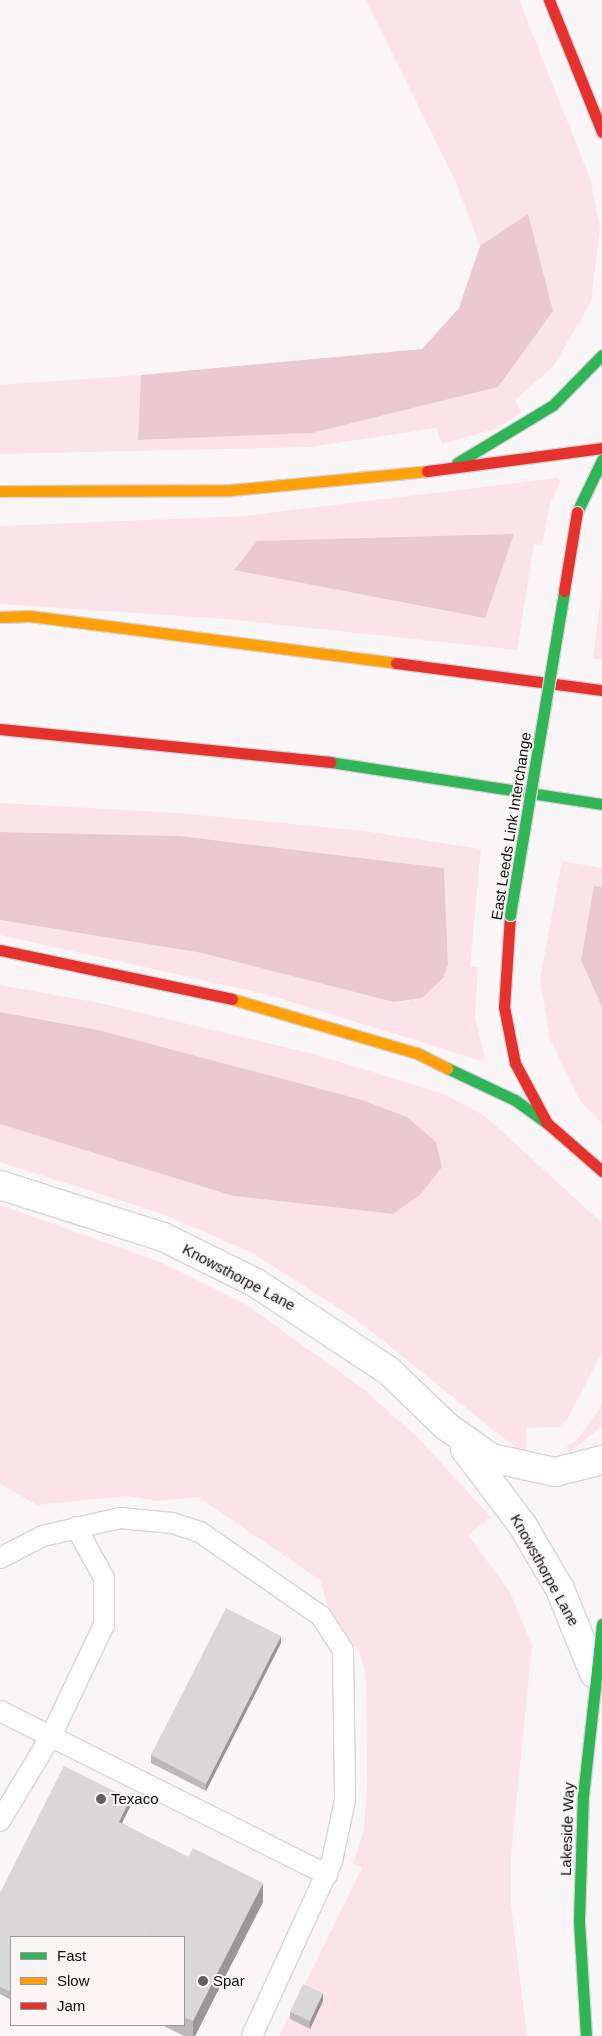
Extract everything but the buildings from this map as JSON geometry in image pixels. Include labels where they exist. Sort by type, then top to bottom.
[{"type":"main road","points":[[549,0],[602,132]]},
{"type":"main road","points":[[447,469],[553,404],[602,355]]},
{"type":"main road","points":[[0,491],[231,490],[447,469],[602,448]]},
{"type":"main road","name":"East Leeds Link Interchange","points":[[602,460],[577,512],[510,915],[504,1007],[516,1063],[548,1123],[602,1171]]},
{"type":"main road","points":[[0,617],[30,616],[602,690]]},
{"type":"main road","points":[[0,729],[313,759],[602,804]]},
{"type":"main road","points":[[0,950],[97,968],[261,1006],[417,1053],[514,1100],[548,1123]]},
{"type":"main road","name":"Lakeside Way","points":[[586,2036],[579,1920],[582,1796],[594,1674],[602,1624]]},
{"type":"street","name":"Knowsthorpe Lane","points":[[0,1186],[163,1237],[256,1283],[389,1371],[446,1426],[523,1526],[560,1589],[594,1674]]},
{"type":"street","name":"Knowsthorpe Lane","points":[[446,1426],[491,1458],[534,1471],[577,1470],[602,1460]]},
{"type":"lane","points":[[0,1558],[43,1536],[76,1527],[120,1518],[158,1520],[200,1532],[321,1616],[343,1650],[345,1800],[327,1875],[252,2036]]},
{"type":"lane","points":[[0,1821],[51,1736],[104,1625],[104,1578],[76,1527]]},
{"type":"lane","points":[[0,1711],[327,1875]]},
{"type":"shaded area","points":[[366,0],[519,0],[590,178],[600,227],[591,302],[553,367],[515,400],[522,413],[495,429],[442,444],[436,428],[310,447],[0,454],[0,385],[141,375],[138,440],[312,433],[498,387],[528,214],[480,246],[456,182]]},
{"type":"shaded area","points":[[528,214],[553,311],[498,387],[312,433],[138,440],[141,375],[422,349],[459,308],[480,246]]},
{"type":"shaded area","points":[[557,478],[561,481],[550,503],[542,545],[534,544],[517,650],[227,619],[0,604],[0,526],[243,516]]},
{"type":"shaded area","points":[[514,534],[485,618],[234,570],[257,541]]},
{"type":"shaded area","points":[[602,587],[602,660],[593,658]]},
{"type":"shaded area","points":[[0,803],[179,813],[364,831],[481,849],[470,967],[478,967],[475,1017],[485,1057],[482,1061],[269,995],[0,935],[0,920],[202,953],[409,1002],[448,965],[444,868],[180,836],[0,832]]},
{"type":"shaded area","points":[[0,832],[180,836],[444,868],[448,965],[443,978],[422,998],[394,1002],[202,953],[0,920]]},
{"type":"shaded area","points":[[562,861],[602,868],[602,887],[594,886],[581,960],[602,1007],[602,1123],[580,1101],[550,1039],[540,979]]},
{"type":"shaded area","points":[[594,886],[602,887],[602,1007],[581,960]]},
{"type":"shaded area","points":[[0,985],[100,1003],[314,1054],[444,1094],[485,1116],[602,1223],[602,1352],[568,1418],[559,1427],[526,1428],[526,1452],[516,1448],[356,1319],[252,1253],[163,1214],[0,1162],[0,1124],[233,1196],[393,1214],[420,1195],[98,1030],[0,1012]]},
{"type":"shaded area","points":[[0,1012],[98,1030],[362,1100],[407,1117],[436,1142],[442,1167],[420,1195],[393,1214],[233,1196],[0,1124]]},
{"type":"shaded area","points":[[0,1205],[163,1263],[247,1305],[366,1391],[420,1440],[491,1517],[468,1535],[510,1592],[532,1646],[511,1856],[511,1905],[527,2036],[279,2036],[362,1868],[353,1864],[364,1830],[367,1784],[366,1675],[359,1651],[331,1617],[320,1580],[198,1497],[158,1501],[127,1496],[37,1505],[0,1484]]},
{"type":"shaded area","points":[[602,1405],[602,1426],[569,1453],[567,1446],[576,1441]]},
{"type":"traffic: fast","points":[[457,463],[553,405],[602,355]]},
{"type":"traffic: fast","points":[[577,512],[602,460]]},
{"type":"traffic: fast","points":[[510,915],[564,591]]},
{"type":"traffic: fast","points":[[330,762],[602,804]]},
{"type":"traffic: fast","points":[[447,1068],[515,1100],[547,1123]]},
{"type":"traffic: fast","points":[[586,2036],[579,1920],[583,1796],[602,1624]]},
{"type":"traffic: slow","points":[[0,491],[231,490],[427,471]]},
{"type":"traffic: slow","points":[[0,617],[30,616],[396,663]]},
{"type":"traffic: slow","points":[[232,999],[417,1053],[447,1068]]},
{"type":"traffic: jam","points":[[549,0],[602,132]]},
{"type":"traffic: jam","points":[[427,471],[602,448]]},
{"type":"traffic: jam","points":[[564,591],[577,512]]},
{"type":"traffic: jam","points":[[396,663],[602,690]]},
{"type":"traffic: jam","points":[[0,729],[330,762]]},
{"type":"traffic: jam","points":[[510,915],[504,1007],[515,1063],[547,1123],[602,1171]]},
{"type":"traffic: jam","points":[[0,950],[232,999]]},
{"type":"place","name":"Texaco","points":[[101,1799]]},
{"type":"place","name":"Spar","points":[[203,1981]]}]
